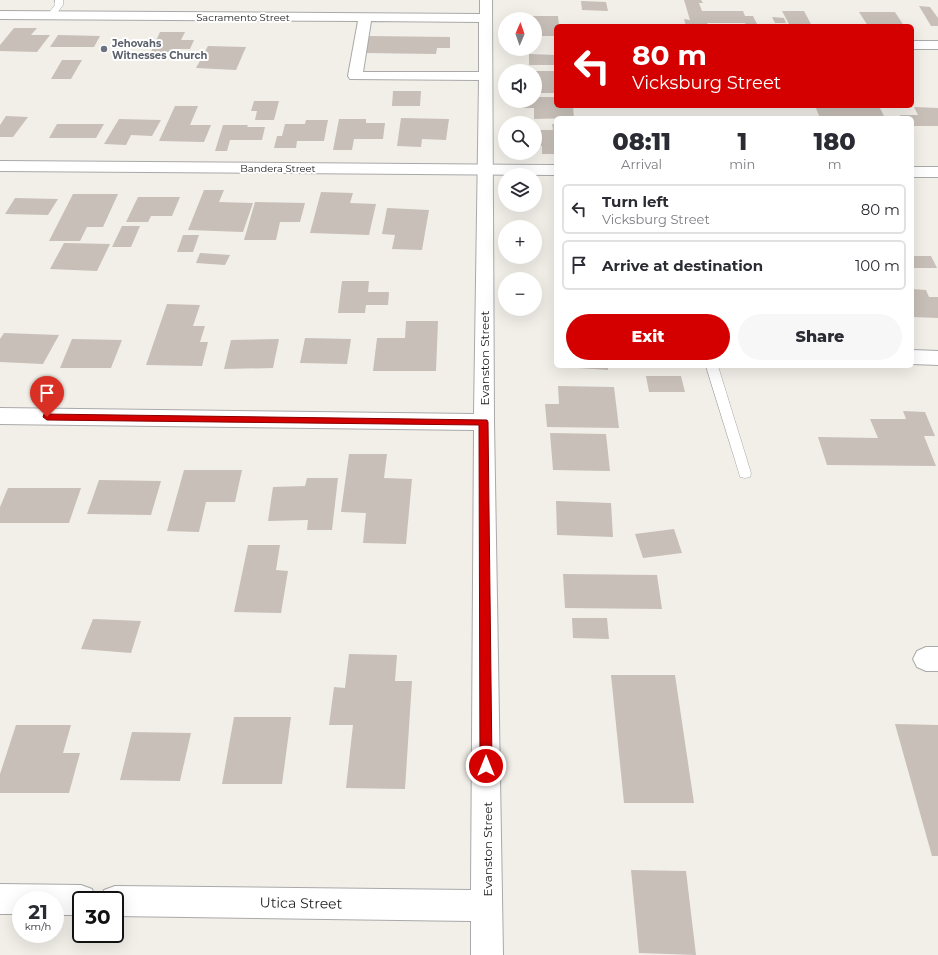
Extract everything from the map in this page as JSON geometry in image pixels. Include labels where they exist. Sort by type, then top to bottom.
[{"type":"street","name":"Sacramento Street","points":[[0,15],[364,17],[486,9]]},
{"type":"street","name":"Evanston Street","points":[[486,9],[484,422],[487,955]]},
{"type":"street","points":[[364,17],[355,76],[486,76]]},
{"type":"street","points":[[914,44],[938,45]]},
{"type":"street","name":"Bandera Street","points":[[0,166],[554,170]]},
{"type":"street","points":[[914,172],[938,172]]},
{"type":"street","points":[[914,357],[938,358]]},
{"type":"street","points":[[0,416],[484,422]]},
{"type":"street","points":[[0,899],[72,900]]},
{"type":"street","name":"Utica Street","points":[[124,901],[487,906]]},
{"type":"lane","points":[[51,15],[59,5],[59,0]]},
{"type":"lane","points":[[713,368],[745,473]]},
{"type":"building","points":[[684,0],[701,0],[703,3],[699,3],[702,11],[743,11],[745,16],[753,16],[757,24],[685,24],[684,19],[690,20]]},
{"type":"building","points":[[581,1],[606,2],[608,11],[582,10]]},
{"type":"building","points":[[919,6],[930,7],[938,18],[938,26],[931,26]]},
{"type":"building","points":[[782,11],[804,11],[811,24],[789,24]]},
{"type":"building","points":[[859,12],[895,12],[903,24],[867,24]]},
{"type":"building","points":[[542,16],[558,16],[559,24],[554,24],[554,36],[542,36]]},
{"type":"building","points":[[772,17],[784,18],[786,23],[775,23]]},
{"type":"building","points":[[14,28],[37,28],[31,35],[50,35],[37,52],[0,51],[0,45]]},
{"type":"building","points":[[160,32],[185,32],[181,40],[194,40],[190,49],[173,49],[171,54],[150,54]]},
{"type":"building","points":[[58,35],[100,36],[94,47],[50,47]]},
{"type":"building","points":[[368,36],[450,37],[450,48],[437,48],[436,54],[364,53]]},
{"type":"building","points":[[208,46],[246,47],[236,70],[196,68]]},
{"type":"building","points":[[554,55],[554,65],[529,64],[529,56]]},
{"type":"building","points":[[62,60],[82,60],[71,79],[51,79]]},
{"type":"building","points":[[542,71],[554,71],[554,93],[542,93]]},
{"type":"building","points":[[393,91],[421,91],[420,106],[392,106]]},
{"type":"building","points":[[542,97],[554,97],[554,108],[573,108],[574,116],[554,116],[554,118],[542,119],[542,116],[534,116],[534,108],[542,108]]},
{"type":"building","points":[[254,101],[279,101],[274,120],[255,120],[257,111],[251,111]]},
{"type":"building","points":[[175,106],[198,106],[190,125],[211,125],[204,142],[159,141]]},
{"type":"building","points":[[914,107],[938,108],[938,126],[914,126],[914,116],[900,115],[918,115]]},
{"type":"building","points":[[816,108],[880,108],[884,116],[819,116]]},
{"type":"building","points":[[6,116],[28,117],[13,137],[0,137],[0,125]]},
{"type":"building","points":[[401,118],[449,119],[446,140],[422,139],[421,147],[397,146]]},
{"type":"building","points":[[119,119],[161,120],[152,136],[131,135],[126,145],[104,144]]},
{"type":"building","points":[[339,119],[366,119],[366,123],[385,123],[383,139],[354,139],[352,150],[333,150]]},
{"type":"building","points":[[306,120],[328,120],[324,141],[297,141],[296,148],[274,148],[277,136],[282,136],[285,124],[305,124]]},
{"type":"building","points":[[57,124],[104,124],[96,138],[49,138]]},
{"type":"building","points":[[552,124],[554,124],[554,154],[542,154],[542,130],[553,130]]},
{"type":"building","points":[[223,125],[265,127],[262,140],[230,140],[227,151],[215,151]]},
{"type":"building","points":[[204,190],[224,190],[219,202],[253,203],[243,232],[188,230]]},
{"type":"building","points":[[321,192],[353,193],[350,203],[376,204],[369,235],[310,233]]},
{"type":"building","points":[[73,194],[118,194],[103,227],[87,227],[80,241],[49,241]]},
{"type":"building","points":[[138,197],[180,197],[172,216],[151,216],[148,222],[126,222]]},
{"type":"building","points":[[15,198],[58,199],[48,215],[5,214]]},
{"type":"building","points":[[255,202],[305,203],[300,222],[280,222],[276,240],[244,240]]},
{"type":"building","points":[[387,208],[429,210],[422,250],[392,249],[395,235],[382,234]]},
{"type":"building","points":[[122,226],[140,226],[131,247],[112,247]]},
{"type":"building","points":[[183,235],[199,235],[193,252],[177,252]]},
{"type":"building","points":[[64,243],[110,244],[97,271],[50,269]]},
{"type":"building","points":[[200,253],[230,255],[225,265],[196,263]]},
{"type":"building","points":[[914,256],[931,256],[937,268],[914,268]]},
{"type":"building","points":[[342,281],[369,281],[368,292],[389,292],[388,305],[366,305],[365,313],[338,313]]},
{"type":"building","points":[[914,289],[926,290],[929,297],[938,297],[938,318],[914,317]]},
{"type":"building","points":[[167,304],[200,305],[193,326],[205,326],[200,342],[208,342],[202,366],[146,365]]},
{"type":"building","points":[[406,321],[438,321],[436,371],[373,371],[377,338],[405,338]]},
{"type":"building","points":[[4,333],[59,335],[43,364],[0,362],[0,339]]},
{"type":"building","points":[[305,338],[351,339],[347,364],[300,363]]},
{"type":"building","points":[[72,339],[122,340],[111,368],[60,368]]},
{"type":"building","points":[[279,339],[273,368],[224,369],[231,340]]},
{"type":"building","points":[[578,368],[608,368],[608,370]]},
{"type":"building","points":[[646,376],[681,376],[685,392],[649,392]]},
{"type":"building","points":[[558,386],[614,387],[619,428],[547,427],[545,404],[559,404]]},
{"type":"building","points":[[903,411],[925,412],[935,436],[924,436],[936,466],[827,465],[818,437],[878,438],[870,419],[906,419]]},
{"type":"building","points":[[550,433],[606,434],[610,471],[553,470]]},
{"type":"building","points":[[349,454],[387,454],[384,478],[412,479],[406,544],[363,543],[366,513],[341,512]]},
{"type":"building","points":[[184,470],[242,470],[235,502],[206,502],[199,532],[167,531]]},
{"type":"building","points":[[307,478],[338,478],[332,530],[307,530],[308,520],[268,521],[273,487],[305,486]]},
{"type":"building","points":[[99,480],[161,481],[151,515],[87,514]]},
{"type":"building","points":[[8,488],[81,488],[69,523],[0,523],[0,507]]},
{"type":"building","points":[[556,501],[611,503],[613,537],[557,535]]},
{"type":"building","points":[[674,529],[682,553],[643,558],[635,534]]},
{"type":"building","points":[[248,545],[280,545],[276,570],[288,571],[281,613],[234,612]]},
{"type":"building","points":[[563,574],[657,575],[662,609],[565,608]]},
{"type":"building","points":[[572,618],[607,618],[609,639],[573,638]]},
{"type":"building","points":[[93,619],[141,621],[131,653],[81,649]]},
{"type":"building","points":[[349,654],[397,655],[395,681],[412,681],[405,789],[346,788],[353,725],[329,725],[334,687],[345,688]]},
{"type":"building","points":[[611,675],[675,675],[694,803],[624,803]]},
{"type":"building","points":[[234,717],[291,717],[282,784],[222,784]]},
{"type":"building","points":[[895,724],[938,725],[938,856],[932,856]]},
{"type":"building","points":[[16,725],[71,725],[63,753],[80,753],[69,793],[0,793],[0,774]]},
{"type":"building","points":[[132,732],[191,733],[180,781],[120,780]]},
{"type":"building","points":[[631,870],[686,871],[696,955],[639,953]]},
{"type":"place","name":"Jehovahs Witnesses Church","points":[[104,49]]},
{"type":"route","points":[[47,417],[484,422],[486,766]]}]
